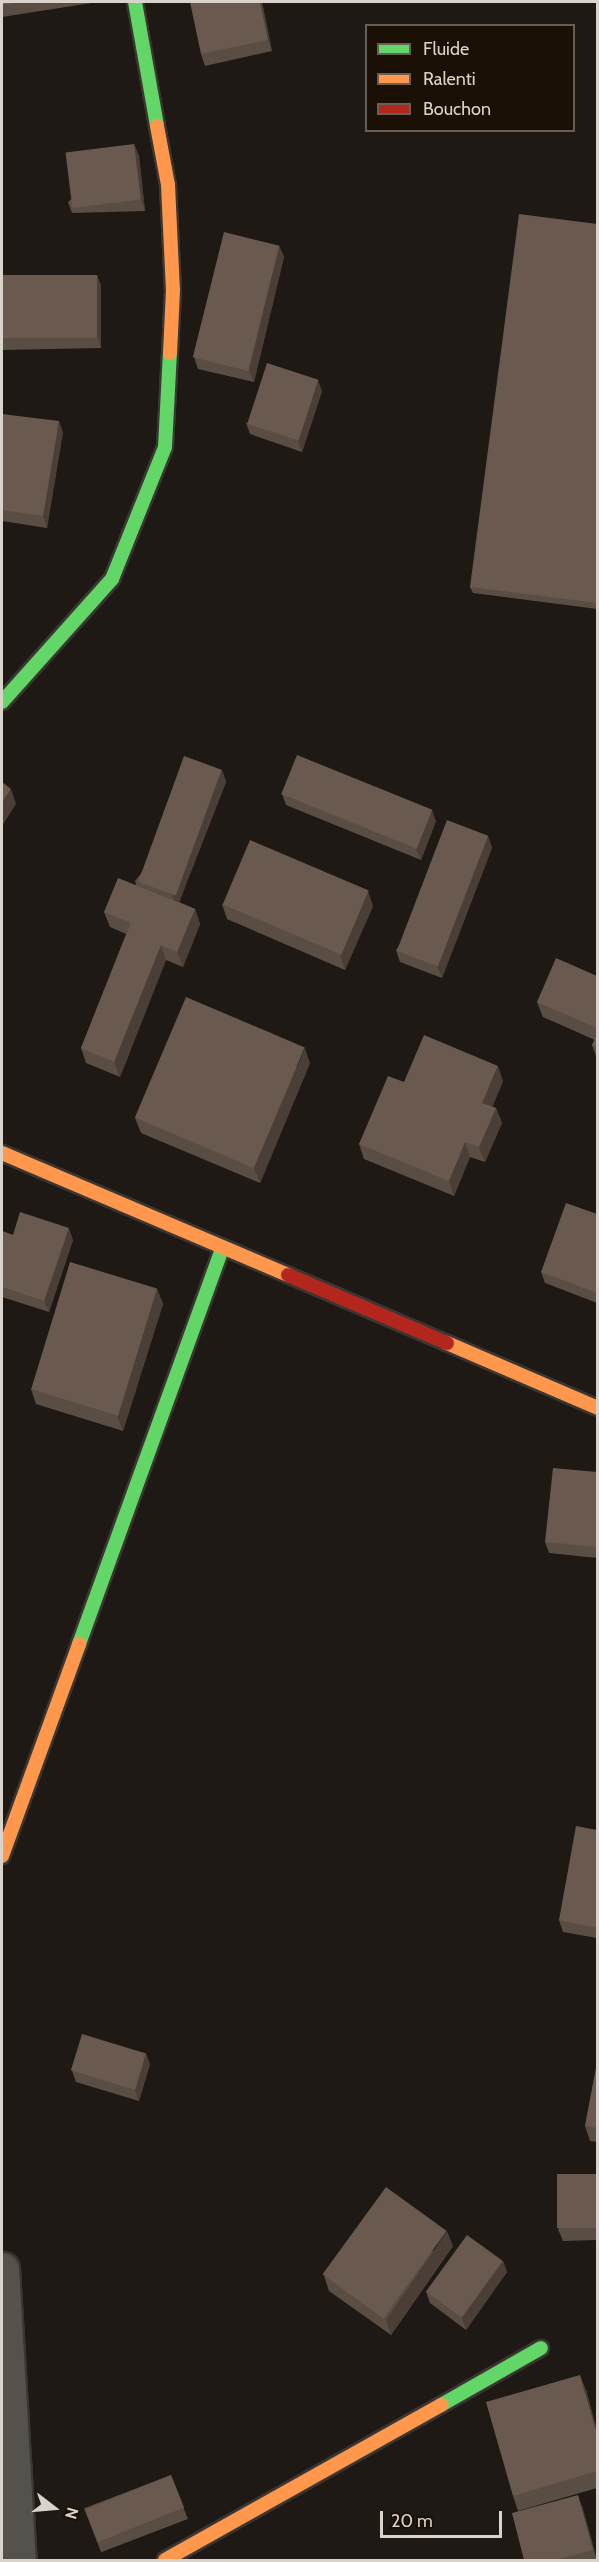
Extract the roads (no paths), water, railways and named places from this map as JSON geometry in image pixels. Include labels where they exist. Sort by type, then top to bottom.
[{"type":"street","points":[[2,702],[112,579],[165,447],[173,290],[168,185],[135,2]]},
{"type":"street","points":[[2,1153],[597,1408]]},
{"type":"street","points":[[2,1856],[222,1248]]},
{"type":"street","points":[[2,2269],[19,2560]]},
{"type":"street","points":[[165,2560],[541,2348]]}]
